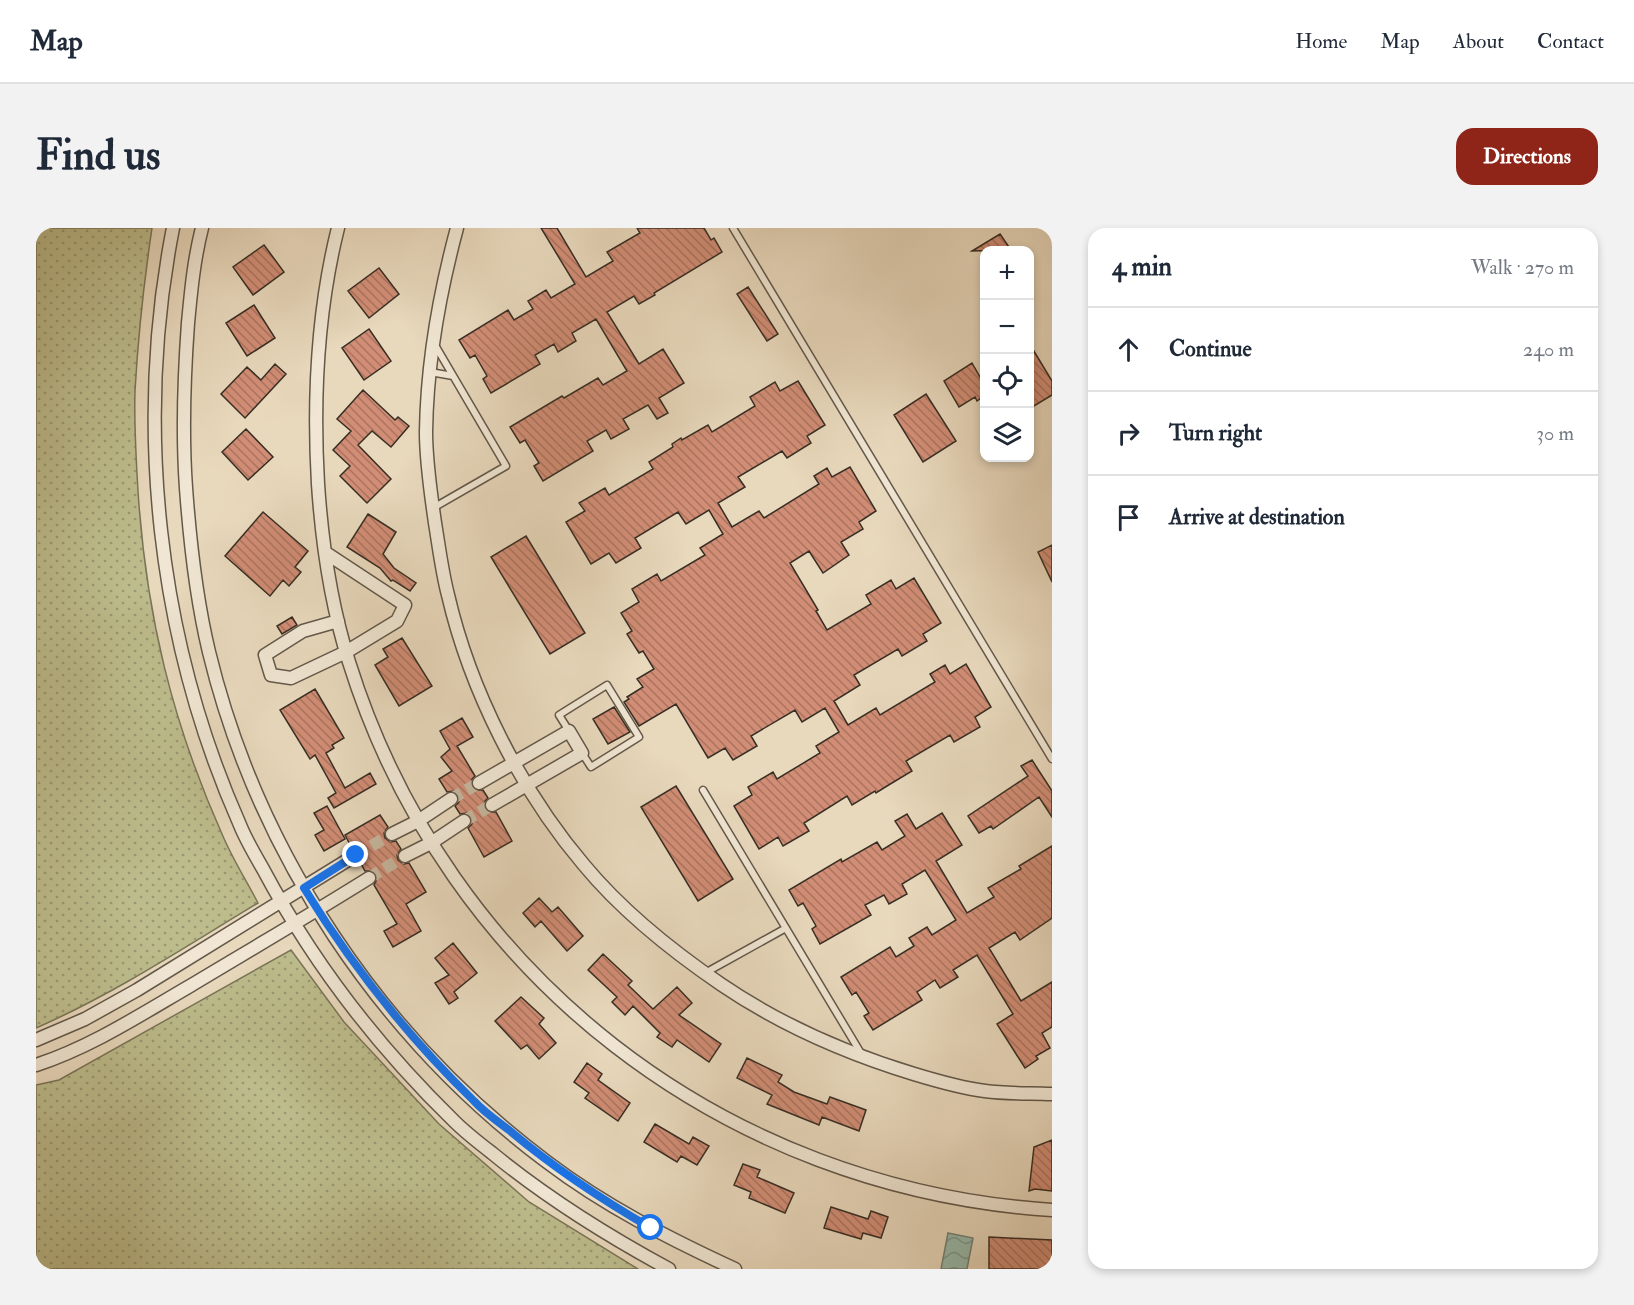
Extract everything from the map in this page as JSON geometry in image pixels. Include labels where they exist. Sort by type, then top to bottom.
[{"type":"street","points":[[173,228],[163,290],[155,403],[160,520],[171,601],[187,678],[196,711],[240,828],[294,924],[352,1010],[400,1066],[456,1123],[531,1185],[600,1231],[669,1269]]},
{"type":"street","points":[[202,228],[191,293],[183,404],[188,518],[198,596],[209,650],[220,692],[243,759],[266,816],[304,888],[375,993],[475,1103],[548,1163],[615,1207],[685,1246],[735,1269]]},
{"type":"street","points":[[338,228],[329,263],[322,309],[315,399],[315,439],[320,505],[338,621],[366,712],[386,760],[431,843],[479,912],[564,1005],[626,1056],[684,1095],[743,1127],[833,1166],[928,1193],[1008,1206],[1052,1210]]},
{"type":"street","points":[[457,228],[443,282],[433,342],[426,436],[433,508],[448,597],[473,674],[489,713],[528,785],[568,845],[603,887],[645,927],[705,974],[770,1016],[864,1058],[942,1082],[985,1091],[1052,1095]]},
{"type":"street","points":[[326,553],[405,606],[397,621],[346,652],[291,678],[270,675],[265,655],[303,631],[338,621]]},
{"type":"street","points":[[479,783],[569,731],[582,753],[492,805]]},
{"type":"street","points":[[392,834],[418,821],[451,799]]},
{"type":"street","points":[[405,856],[431,843],[464,821]]},
{"type":"street","points":[[36,1040],[85,1019],[137,990],[356,855]]},
{"type":"street","points":[[36,1065],[58,1058],[95,1040],[369,878]]},
{"type":"street","points":[[85,1019],[95,1040]]},
{"type":"lane","points":[[733,228],[1052,759]]},
{"type":"lane","points":[[433,342],[506,466],[433,508]]},
{"type":"lane","points":[[430,372],[453,376]]},
{"type":"lane","points":[[569,731],[559,715],[607,686],[639,737],[591,767],[582,753]]},
{"type":"lane","points":[[703,790],[864,1058]]},
{"type":"lane","points":[[705,974],[786,928]]},
{"type":"shaded area","points":[[36,228],[152,228],[136,370],[135,403],[138,491],[147,581],[164,667],[189,750],[226,843],[258,903],[121,985],[36,1028]]},
{"type":"shaded area","points":[[291,950],[344,1022],[439,1124],[529,1202],[638,1269],[36,1269],[36,1085],[59,1080]]},
{"type":"water","points":[[948,1233],[973,1238],[967,1269],[941,1269]]},
{"type":"building","points":[[541,228],[557,228],[586,277],[613,261],[607,252],[640,233],[637,228],[704,228],[711,240],[714,238],[722,252],[639,304],[634,296],[607,312],[639,364],[663,349],[684,383],[659,398],[668,413],[657,419],[648,405],[623,419],[629,429],[611,439],[606,430],[587,441],[593,451],[543,481],[534,466],[539,463],[525,440],[520,443],[510,427],[598,378],[603,385],[627,371],[596,319],[572,333],[576,341],[558,352],[554,344],[535,355],[540,364],[491,393],[483,379],[487,376],[475,355],[470,358],[459,340],[508,310],[514,320],[533,309],[528,301],[546,290],[551,298],[575,284]]},
{"type":"building","points":[[1000,234],[1008,246],[980,246]]},
{"type":"building","points":[[264,245],[284,272],[253,295],[233,267]]},
{"type":"building","points":[[379,268],[399,294],[369,318],[348,291]]},
{"type":"building","points":[[748,287],[778,334],[767,341],[737,294]]},
{"type":"building","points":[[254,305],[275,338],[247,356],[226,323]]},
{"type":"building","points":[[369,329],[391,361],[364,380],[342,348]]},
{"type":"building","points":[[1034,351],[1052,381],[1052,395],[1034,406]]},
{"type":"building","points":[[972,363],[980,377],[980,399],[977,401],[975,397],[959,407],[944,381]]},
{"type":"building","points":[[275,364],[286,374],[245,418],[221,394],[247,367],[261,380]]},
{"type":"building","points":[[798,381],[825,425],[807,436],[811,443],[787,458],[782,451],[738,477],[745,487],[718,503],[732,527],[759,511],[764,518],[819,484],[814,476],[827,468],[832,477],[850,467],[876,511],[859,522],[863,529],[841,542],[849,555],[823,573],[809,551],[790,563],[827,630],[871,604],[866,595],[891,580],[896,589],[914,578],[941,623],[923,634],[927,641],[902,656],[898,649],[854,675],[860,685],[834,701],[848,725],[876,708],[880,715],[935,682],[930,674],[945,665],[950,674],[966,664],[991,707],[975,717],[980,727],[954,742],[950,735],[906,761],[912,771],[852,805],[847,796],[804,823],[809,831],[783,846],[778,837],[759,849],[734,806],[752,795],[748,787],[773,772],[777,779],[820,753],[816,746],[839,732],[825,708],[802,722],[795,710],[751,736],[757,746],[733,760],[725,748],[708,758],[676,704],[639,726],[624,702],[629,699],[627,697],[643,687],[637,679],[654,669],[643,651],[639,653],[627,634],[632,631],[621,613],[639,602],[632,589],[657,574],[661,581],[705,555],[700,548],[723,534],[709,510],[686,524],[678,512],[635,538],[641,548],[616,563],[609,553],[591,564],[566,522],[585,511],[579,503],[605,488],[609,495],[653,469],[649,462],[673,447],[672,444],[681,438],[682,440],[708,425],[712,432],[755,406],[750,397],[775,382],[780,391]]},
{"type":"building","points":[[363,390],[395,420],[398,417],[409,426],[391,447],[372,431],[358,445],[391,479],[367,503],[340,476],[350,466],[333,450],[351,431],[337,419]]},
{"type":"building","points":[[926,394],[956,441],[923,462],[894,415]]},
{"type":"building","points":[[246,429],[273,457],[248,480],[222,452]]},
{"type":"building","points":[[263,512],[308,551],[295,567],[301,572],[289,586],[283,580],[270,596],[225,556]]},
{"type":"building","points":[[368,514],[396,532],[383,554],[394,568],[416,583],[410,591],[393,580],[391,581],[380,568],[347,547]]},
{"type":"building","points":[[526,536],[585,633],[550,654],[491,557]]},
{"type":"building","points":[[1052,545],[1052,582],[1038,552]]},
{"type":"building","points":[[292,617],[297,625],[282,634],[277,626]]},
{"type":"building","points":[[402,638],[432,686],[399,706],[375,665],[388,657],[383,649]]},
{"type":"building","points":[[315,689],[344,738],[332,745],[334,748],[326,753],[345,788],[370,773],[376,784],[334,808],[328,798],[336,793],[315,755],[310,759],[280,710]]},
{"type":"building","points":[[614,707],[630,732],[608,744],[593,719]]},
{"type":"building","points":[[462,718],[473,737],[457,746],[475,776],[472,779],[472,787],[475,790],[483,790],[488,798],[485,801],[485,809],[488,812],[496,812],[512,841],[484,857],[468,828],[472,824],[471,817],[467,813],[460,814],[455,806],[459,802],[458,795],[454,791],[447,792],[439,779],[452,771],[441,757],[450,749],[440,731]]},
{"type":"building","points":[[1032,760],[1052,791],[1052,817],[1039,797],[993,829],[991,826],[979,833],[968,816],[1028,776],[1021,766]]},
{"type":"building","points":[[676,786],[733,879],[698,901],[641,807]]},
{"type":"building","points":[[327,806],[345,839],[324,851],[315,835],[324,830],[314,813]]},
{"type":"building","points":[[942,813],[962,845],[936,861],[967,913],[994,897],[988,888],[1021,869],[1019,866],[1052,846],[1052,918],[1020,940],[1015,932],[989,948],[1021,1001],[1052,982],[1052,1027],[1042,1033],[1050,1048],[1036,1056],[1038,1059],[1025,1068],[997,1024],[1013,1014],[977,955],[953,970],[958,977],[940,988],[935,980],[917,992],[922,1000],[873,1030],[864,1016],[869,1013],[856,992],[852,995],[841,977],[890,947],[896,957],[914,946],[909,938],[927,927],[932,935],[956,920],[925,870],[902,884],[907,894],[889,904],[884,895],[865,905],[871,915],[820,944],[812,929],[816,926],[803,903],[798,906],[789,890],[841,859],[842,862],[877,842],[882,850],[905,836],[895,821],[907,814],[916,829]]},
{"type":"building","points":[[380,815],[388,827],[384,833],[385,838],[391,842],[396,841],[401,849],[397,855],[398,860],[404,864],[409,863],[426,892],[406,904],[421,931],[393,947],[384,931],[397,924],[374,885],[376,874],[372,871],[365,871],[360,862],[363,858],[363,851],[359,848],[352,848],[345,835]]},
{"type":"building","points":[[539,898],[552,912],[558,907],[583,936],[567,951],[541,921],[535,927],[523,913]]},
{"type":"building","points":[[453,943],[477,973],[454,992],[458,998],[449,1004],[435,983],[449,975],[435,958]]},
{"type":"building","points":[[603,954],[632,981],[628,985],[653,1009],[677,987],[692,1003],[679,1015],[721,1044],[709,1062],[677,1040],[672,1047],[657,1037],[660,1033],[633,1006],[625,1015],[612,1002],[617,997],[588,970]]},
{"type":"building","points":[[521,997],[544,1018],[539,1024],[556,1043],[539,1059],[527,1045],[521,1049],[495,1021]]},
{"type":"building","points":[[747,1058],[782,1075],[778,1082],[794,1092],[827,1104],[830,1097],[866,1110],[859,1131],[822,1117],[819,1125],[767,1104],[772,1095],[737,1078]]},
{"type":"building","points":[[587,1063],[602,1074],[598,1080],[630,1103],[618,1121],[585,1098],[589,1093],[574,1082]]},
{"type":"building","points":[[655,1124],[689,1144],[693,1137],[709,1146],[697,1165],[681,1156],[677,1162],[644,1142]]},
{"type":"building","points":[[1052,1140],[1052,1191],[1035,1189],[1029,1191],[1034,1147]]},
{"type":"building","points":[[743,1164],[760,1170],[757,1177],[794,1193],[785,1213],[749,1198],[751,1192],[734,1185]]},
{"type":"building","points":[[831,1207],[868,1219],[871,1211],[888,1217],[881,1238],[863,1233],[861,1239],[824,1228]]},
{"type":"building","points":[[989,1237],[1052,1240],[1052,1269],[989,1269]]},
{"type":"tunnel","points":[[451,799],[479,783]]},
{"type":"tunnel","points":[[464,821],[492,805]]},
{"type":"tunnel","points":[[356,855],[392,834]]},
{"type":"tunnel","points":[[369,878],[405,856]]},
{"type":"route","points":[[356,855],[304,888],[336,939],[375,993],[398,1021],[475,1103],[548,1163],[651,1228]]}]
